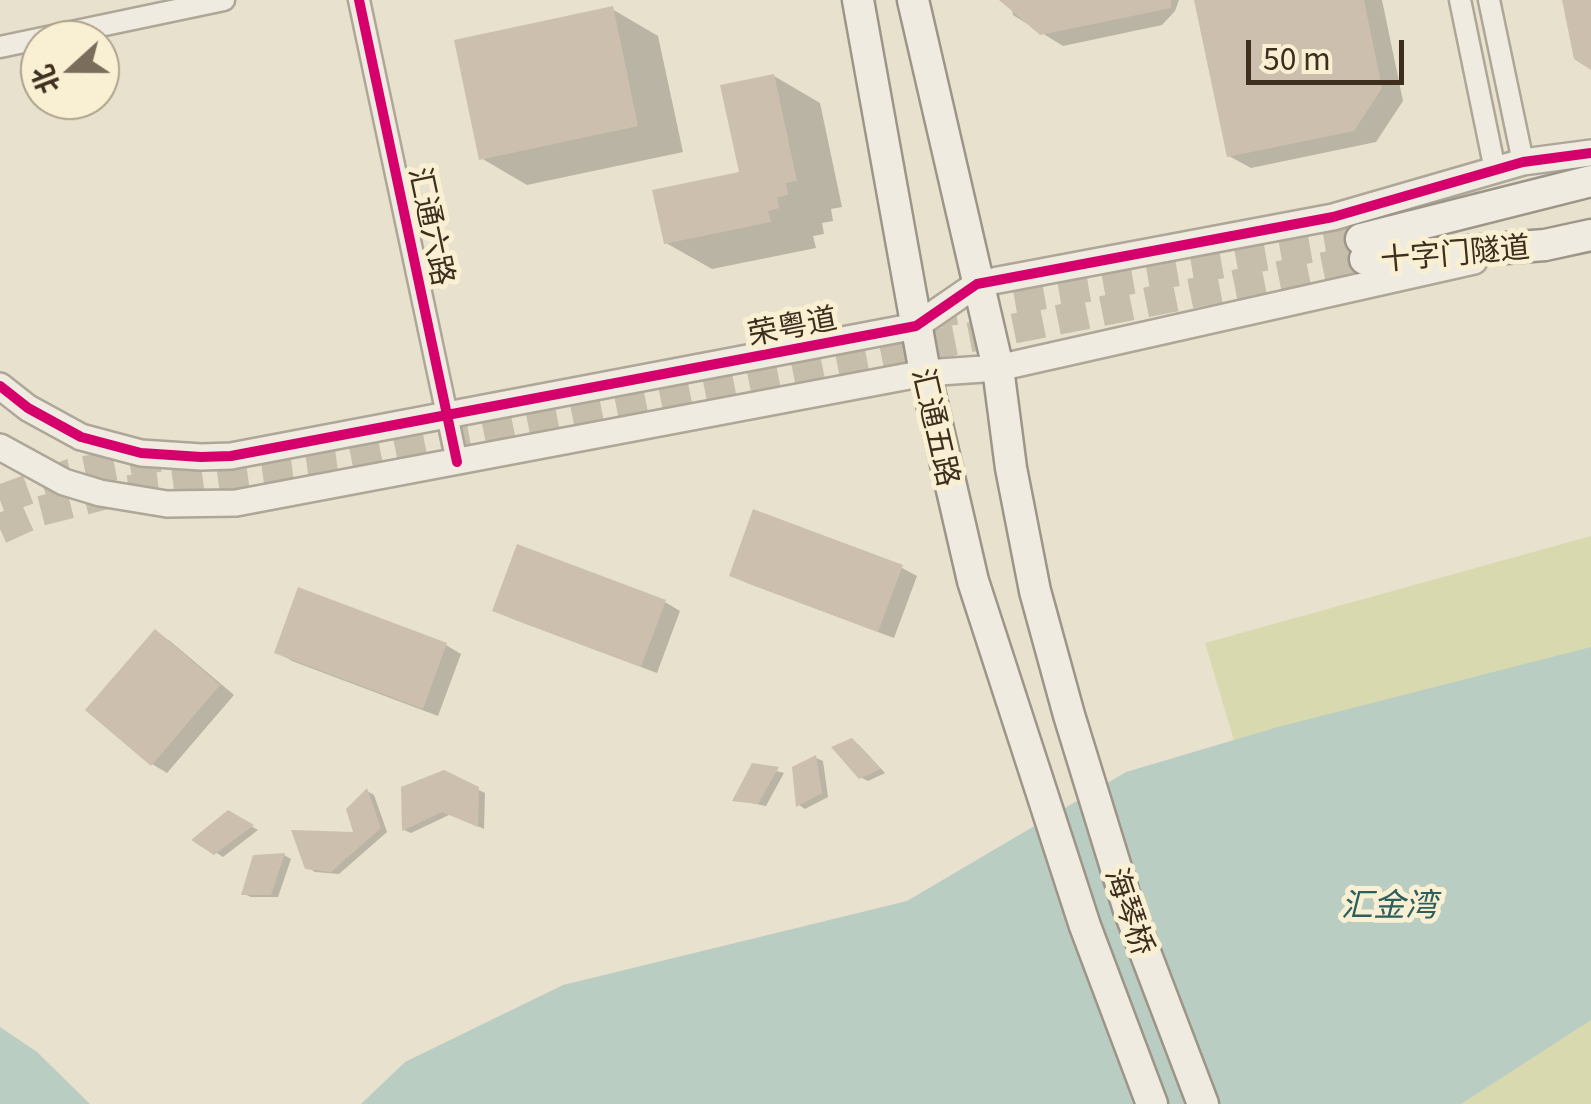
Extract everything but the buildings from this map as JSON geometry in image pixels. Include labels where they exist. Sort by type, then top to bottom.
[{"type":"main road","name":"汇通五路","points":[[858,0],[925,373],[973,581],[1023,729]]},
{"type":"main road","points":[[913,0],[998,368]]},
{"type":"main road","name":"十字门隧道","points":[[1545,245],[1363,249],[1528,194],[1591,181]]},
{"type":"main road","points":[[1545,245],[1591,235]]},
{"type":"main road","name":"海琴桥","points":[[998,368],[1035,591],[1068,716],[1130,910],[1203,1104]]},
{"type":"main road","name":"海琴桥","points":[[1023,729],[1085,926],[1152,1104]]},
{"type":"street","points":[[0,47],[224,0]]},
{"type":"street","name":"汇通六路","points":[[360,0],[457,462]]},
{"type":"street","points":[[1460,0],[1495,170]]},
{"type":"street","points":[[1489,0],[1523,162]]},
{"type":"street","name":"荣粤道","points":[[0,386],[28,408],[82,438],[126,450],[171,456],[231,456],[916,326],[976,284],[1332,217],[1523,162],[1591,153]]},
{"type":"street","points":[[0,447],[64,482],[150,502],[202,505],[269,498],[925,373],[998,368],[1545,245]]},
{"type":"green space","points":[[1591,536],[1591,1104],[1342,1104],[1205,643]]},
{"type":"water","name":"汇金湾","points":[[1591,647],[1591,1020],[1461,1104],[361,1104],[405,1062],[563,985],[907,901],[1126,772],[1278,727]]},
{"type":"water","points":[[0,1027],[37,1052],[90,1104],[0,1104]]},
{"type":"tunnel","points":[[926,315],[1361,239]]},
{"type":"tunnel","points":[[0,529],[40,511],[115,492],[341,462],[1365,259]]},
{"type":"tunnel","points":[[0,500],[70,474],[168,455]]},
{"type":"cycle path","points":[[359,0],[457,462]]},
{"type":"cycle path","points":[[0,386],[28,408],[81,437],[141,453],[231,456],[916,326],[977,284],[1333,217],[1523,162],[1591,153]]}]
